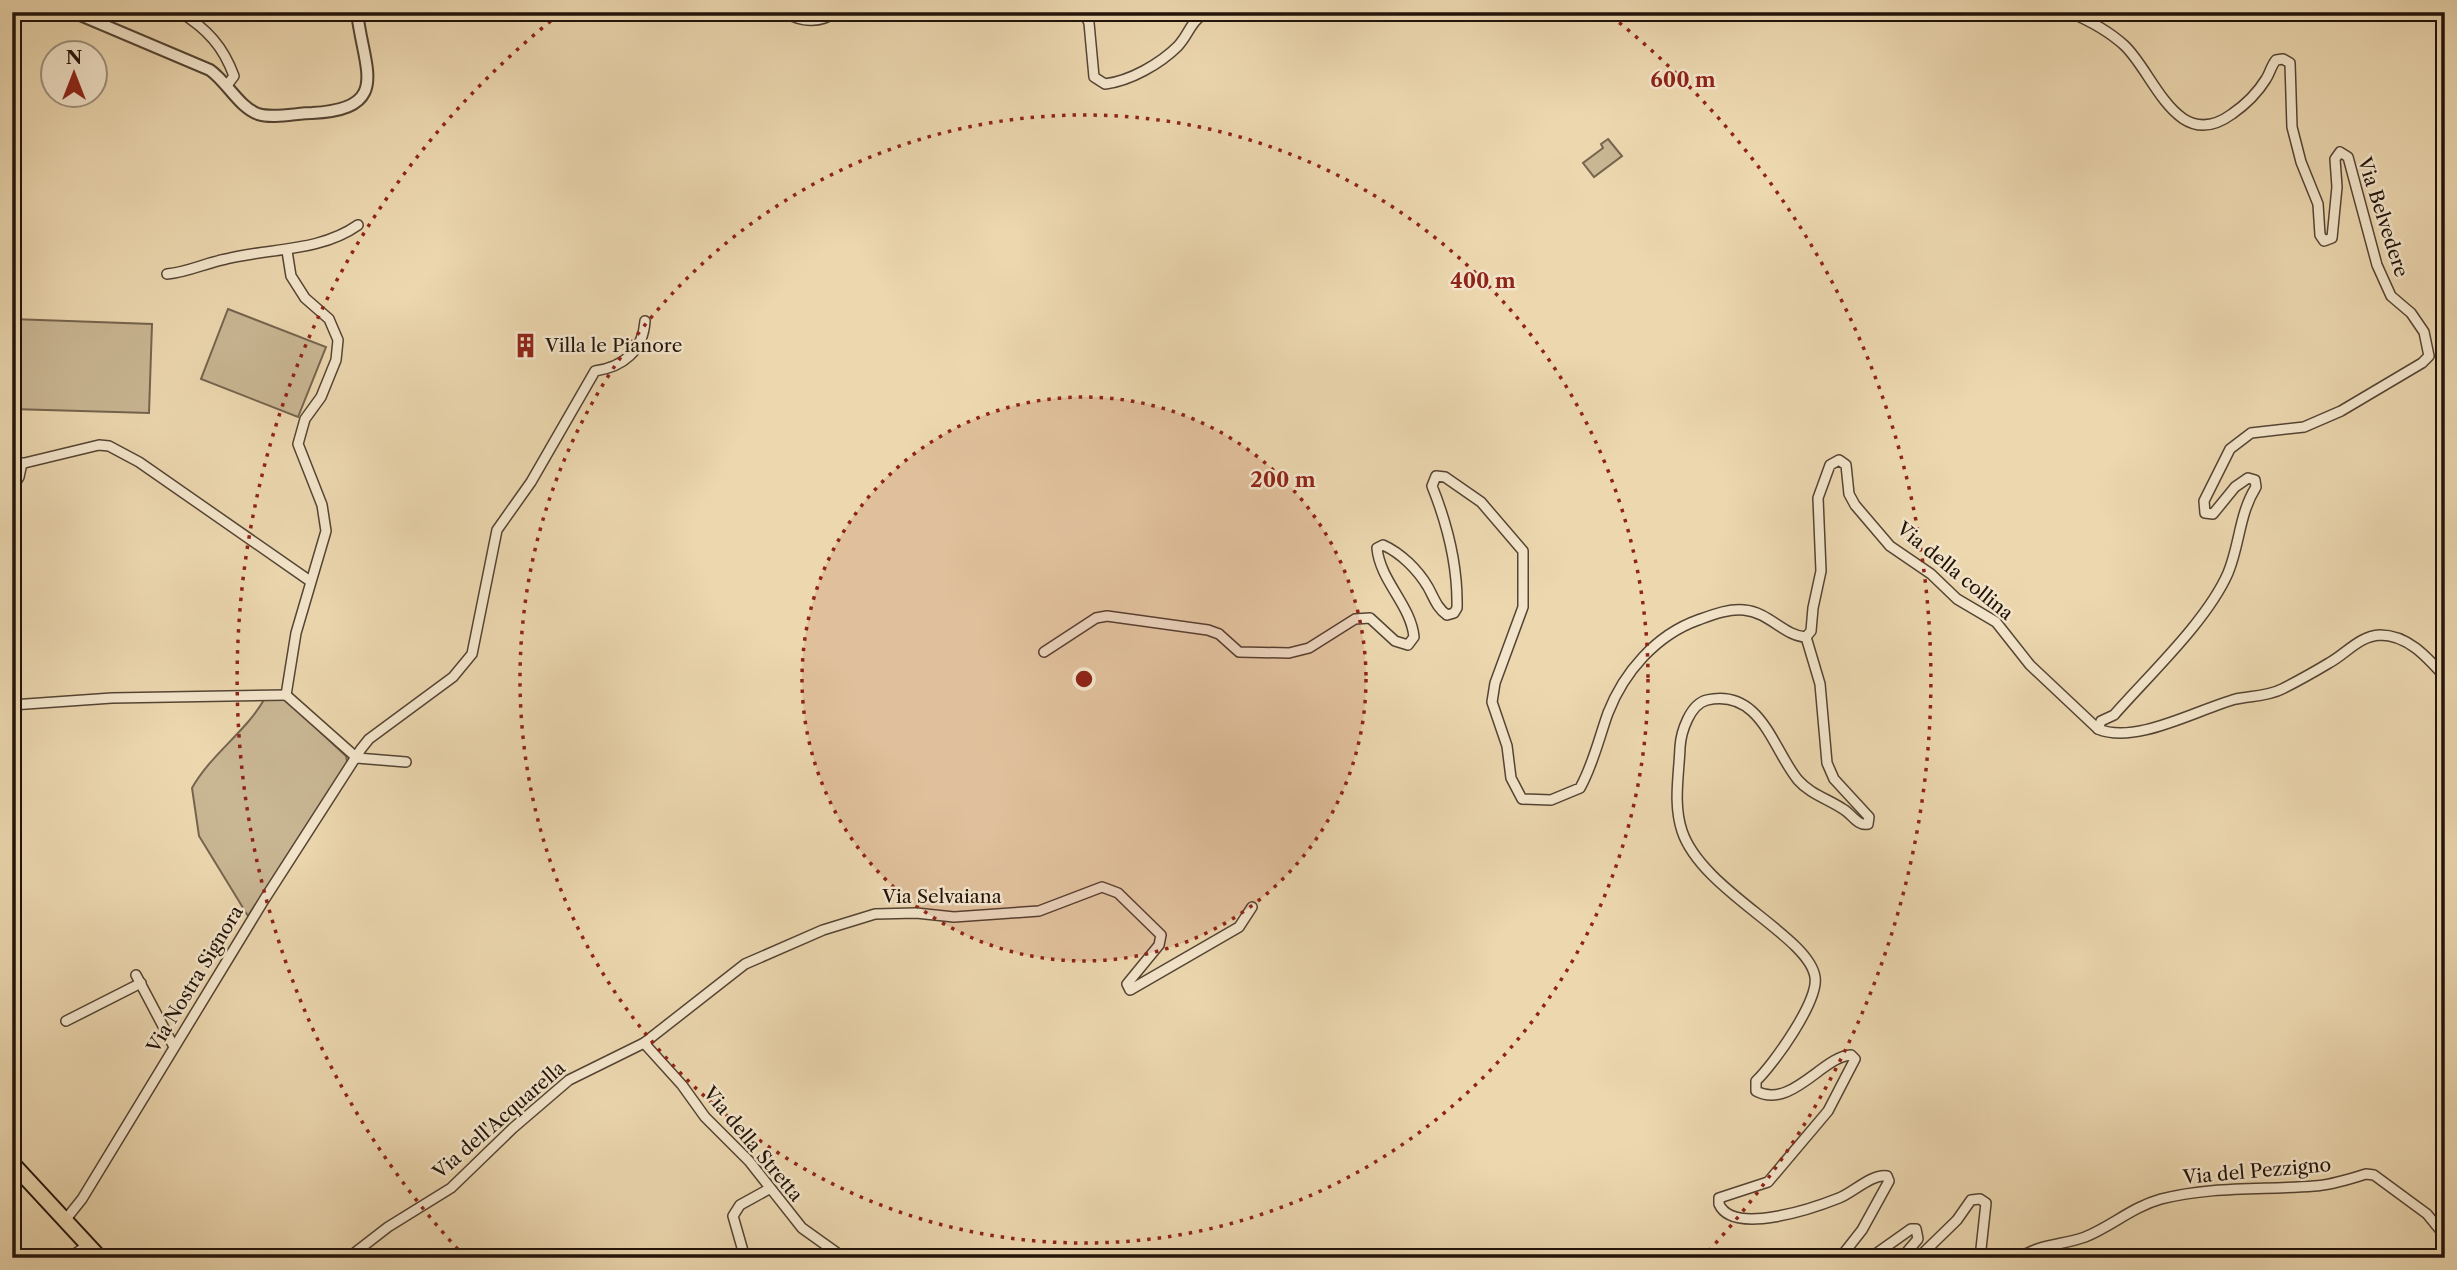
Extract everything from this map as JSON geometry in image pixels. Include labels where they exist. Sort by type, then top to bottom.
[{"type":"main road","points":[[12,1163],[100,1258]]},
{"type":"street","points":[[31,12],[51,12]]},
{"type":"street","points":[[73,12],[196,63],[228,84],[243,102],[261,115],[338,111],[355,104],[367,89],[369,76],[357,12]]},
{"type":"street","points":[[180,12],[211,35],[223,50],[234,76],[228,84]]},
{"type":"street","points":[[784,12],[804,20],[825,20],[836,12]]},
{"type":"street","points":[[1084,12],[1089,23],[1094,77],[1105,84],[1122,82],[1149,67],[1178,45],[1193,21],[1206,12]]},
{"type":"street","name":"Via Belvedere","points":[[2069,12],[2125,47],[2164,102],[2184,120],[2203,125],[2220,122],[2234,113],[2253,96],[2276,60],[2283,59],[2290,63],[2292,127],[2301,162],[2318,204],[2320,235],[2324,241],[2332,238],[2337,187],[2335,159],[2340,152],[2348,157],[2377,265],[2391,296],[2412,313],[2429,344],[2429,356],[2422,363],[2341,411],[2304,427],[2251,433],[2230,449],[2204,501],[2205,513],[2213,514],[2235,487],[2248,478],[2255,480],[2256,487],[2246,504],[2228,572],[2209,606],[2114,715],[2101,722],[2098,729]]},
{"type":"street","points":[[167,274],[184,273],[225,259],[287,251],[346,233],[358,225]]},
{"type":"street","points":[[286,695],[294,643],[310,580],[317,571],[326,531],[322,505],[298,444],[305,419],[321,397],[336,360],[338,340],[329,319],[305,298],[291,276],[287,251]]},
{"type":"street","name":"Via Nostra Signora","points":[[66,1219],[82,1199],[174,1047],[369,739],[453,677],[472,654],[497,530],[531,482],[594,371],[616,368],[642,343],[645,321]]},
{"type":"street","points":[[12,466],[99,445],[122,451],[310,580]]},
{"type":"street","name":"Via della collina","points":[[1807,637],[1811,631],[1812,608],[1821,571],[1818,498],[1830,466],[1839,460],[1846,465],[1849,494],[1855,505],[1890,546],[1931,574],[1957,599],[1996,622],[2030,665],[2098,729]]},
{"type":"street","points":[[12,488],[19,477],[22,463]]},
{"type":"street","points":[[1044,652],[1096,618],[1107,616],[1208,630],[1219,634],[1240,652],[1260,654],[1289,653],[1309,648],[1355,619],[1370,618],[1395,641],[1408,645],[1413,638],[1412,621],[1396,595],[1377,548],[1382,545],[1391,549],[1419,573],[1440,610],[1447,615],[1454,613],[1457,608],[1456,564],[1446,520],[1432,486],[1436,476],[1445,477],[1481,502],[1523,551],[1523,607],[1495,683],[1492,702],[1507,746],[1511,778],[1522,799],[1551,800],[1580,788],[1609,711],[1622,687],[1641,658],[1679,627],[1740,609],[1760,612],[1798,637],[1807,637],[1820,684],[1827,763],[1834,779],[1868,817],[1868,824],[1860,823],[1844,809],[1799,780],[1765,723],[1754,712],[1738,702],[1717,699],[1704,700],[1693,708],[1681,738],[1676,805],[1682,833],[1697,859],[1718,884],[1786,937],[1808,960],[1815,978],[1814,993],[1780,1054],[1756,1081],[1756,1091],[1762,1095],[1777,1093],[1804,1084],[1840,1057],[1851,1055],[1855,1059],[1828,1111],[1768,1181],[1748,1190],[1725,1194],[1719,1198],[1718,1204],[1729,1216],[1745,1219],[1774,1217],[1837,1198],[1874,1178],[1887,1176],[1889,1181],[1862,1230],[1840,1258]]},
{"type":"street","points":[[2098,729],[2110,734],[2130,732],[2235,700],[2279,691],[2332,662],[2363,640],[2377,635],[2395,637],[2412,645],[2445,677]]},
{"type":"street","points":[[12,705],[112,698],[286,695],[357,758],[406,762]]},
{"type":"street","name":"Via Selvaiana","points":[[644,1043],[745,964],[832,926],[875,914],[954,918],[1039,911],[1096,888],[1109,888],[1133,906],[1161,935],[1159,945],[1127,984],[1130,990],[1239,927],[1252,907]]},
{"type":"street","points":[[66,1021],[139,979],[174,1047]]},
{"type":"street","name":"Via della Stretta","points":[[644,1043],[705,1117],[749,1161],[802,1228],[844,1258]]},
{"type":"street","name":"Via dell'Acquarella","points":[[348,1258],[388,1227],[452,1188],[513,1128],[569,1080],[644,1043]]},
{"type":"street","name":"Via del Pezzigno","points":[[2020,1258],[2028,1252],[2064,1245],[2089,1235],[2124,1213],[2159,1200],[2214,1188],[2316,1186],[2366,1174],[2374,1175],[2427,1214],[2445,1236]]},
{"type":"street","points":[[745,1258],[733,1216],[740,1205],[769,1189]]},
{"type":"street","points":[[1918,1258],[1958,1220],[1971,1200],[1980,1199],[1986,1203],[1980,1258]]},
{"type":"street","points":[[1870,1258],[1911,1229],[1916,1230],[1918,1239],[1905,1258]]},
{"type":"street","points":[[69,1258],[88,1245]]},
{"type":"shaded area","points":[[1608,139],[1622,156],[1594,177],[1583,163],[1603,148],[1601,144]]},
{"type":"shaded area","points":[[228,309],[326,347],[298,417],[201,379]]},
{"type":"shaded area","points":[[12,319],[152,324],[149,413],[12,409]]},
{"type":"shaded area","points":[[265,698],[284,698],[346,756],[348,765],[248,916],[199,836],[192,788]]},
{"type":"place","name":"Villa le Pianore","points":[[525,345]]}]
